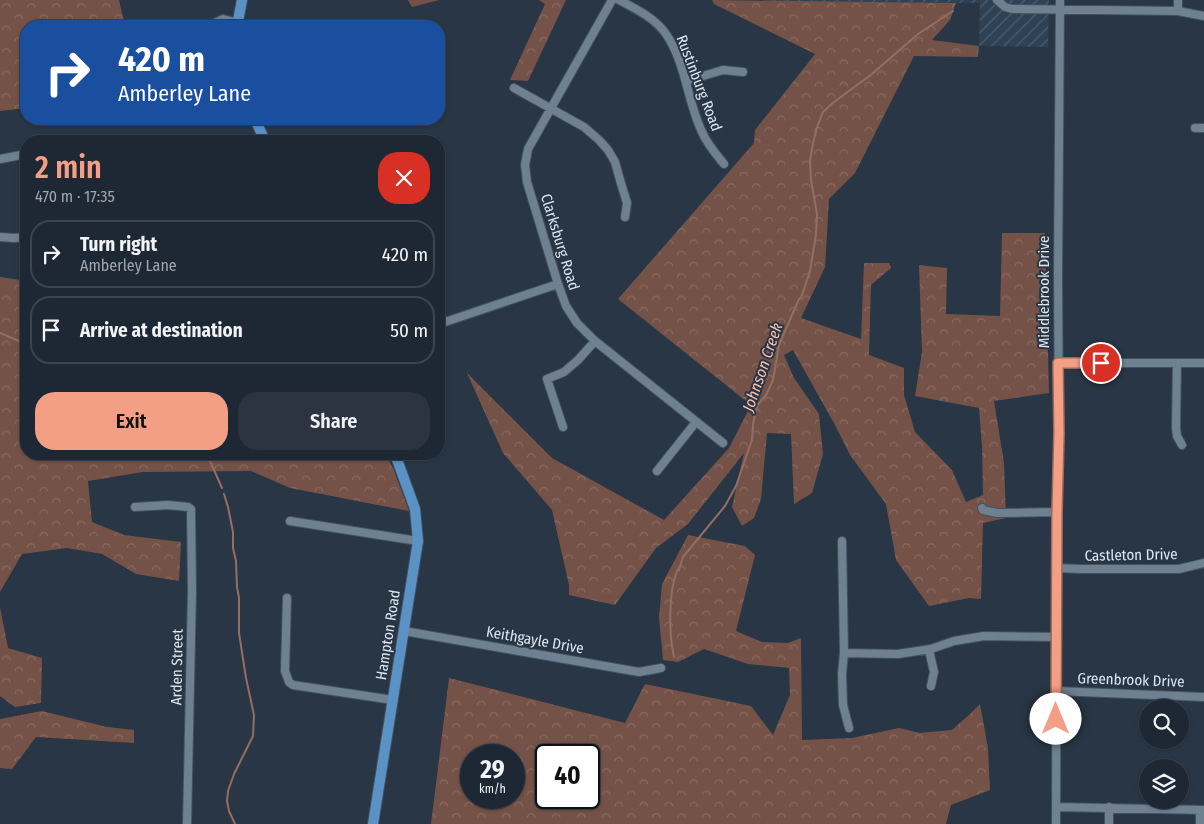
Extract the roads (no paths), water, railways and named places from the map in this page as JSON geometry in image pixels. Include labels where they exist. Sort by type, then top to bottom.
[{"type":"main road","points":[[239,20],[242,0]]},
{"type":"main road","name":"Hampton Road","points":[[374,824],[418,541],[415,509],[397,460]]},
{"type":"street","name":"Clarksburg Road","points":[[612,0],[528,149],[525,165],[527,182],[558,284],[566,306],[577,323],[595,341],[723,443]]},
{"type":"street","name":"Rustinburg Road","points":[[619,0],[654,21],[666,33],[675,50],[702,132],[709,145],[724,164]]},
{"type":"street","points":[[997,0],[1005,7],[1012,9],[1178,11],[1204,16]]},
{"type":"street","name":"Middlebrook Drive","points":[[1056,824],[1060,0]]},
{"type":"street","points":[[1178,0],[1178,11]]},
{"type":"street","points":[[686,82],[723,70],[743,72]]},
{"type":"street","points":[[514,88],[584,127],[608,150],[614,162],[627,203],[625,217]]},
{"type":"street","points":[[1195,128],[1204,128]]},
{"type":"street","points":[[0,159],[20,155]]},
{"type":"street","points":[[0,237],[20,238]]},
{"type":"street","points":[[445,322],[558,284]]},
{"type":"street","points":[[563,427],[547,379],[564,372],[595,341]]},
{"type":"street","points":[[1058,363],[1204,363]]},
{"type":"street","points":[[1177,363],[1176,427],[1177,436],[1182,445]]},
{"type":"street","points":[[657,471],[696,422]]},
{"type":"street","name":"Arden Street","points":[[135,507],[168,505],[188,507],[191,511],[192,591],[187,824]]},
{"type":"street","points":[[982,508],[983,510],[997,513],[1057,512]]},
{"type":"street","points":[[290,521],[418,541]]},
{"type":"street","points":[[842,541],[843,706],[850,728]]},
{"type":"street","name":"Castleton Drive","points":[[1057,568],[1180,568],[1204,563]]},
{"type":"street","points":[[286,598],[284,671],[289,682],[293,685],[393,700]]},
{"type":"street","name":"Keithgayle Drive","points":[[404,631],[639,672],[661,668]]},
{"type":"street","points":[[844,652],[898,654],[929,650],[954,641],[984,636],[1057,637]]},
{"type":"street","points":[[929,650],[934,672],[931,686]]},
{"type":"street","name":"Greenbrook Drive","points":[[1056,691],[1204,697]]},
{"type":"street","points":[[1056,807],[1202,810],[1200,824]]},
{"type":"street","points":[[1109,807],[1109,824]]},
{"type":"waterway","name":"Johnson Creek","points":[[674,657],[670,614],[672,591],[677,571],[683,557],[725,506],[736,486],[752,440],[757,406],[766,395],[773,380],[779,345],[801,298],[810,271],[817,214],[810,161],[817,127],[823,112],[872,74],[918,34],[953,11]]},
{"type":"waterway","points":[[0,333],[20,341]]},
{"type":"waterway","points":[[210,460],[222,488]]},
{"type":"waterway","points":[[224,494],[233,532],[239,598],[239,633],[254,715],[253,736],[234,774],[228,791],[229,811],[235,824]]}]
